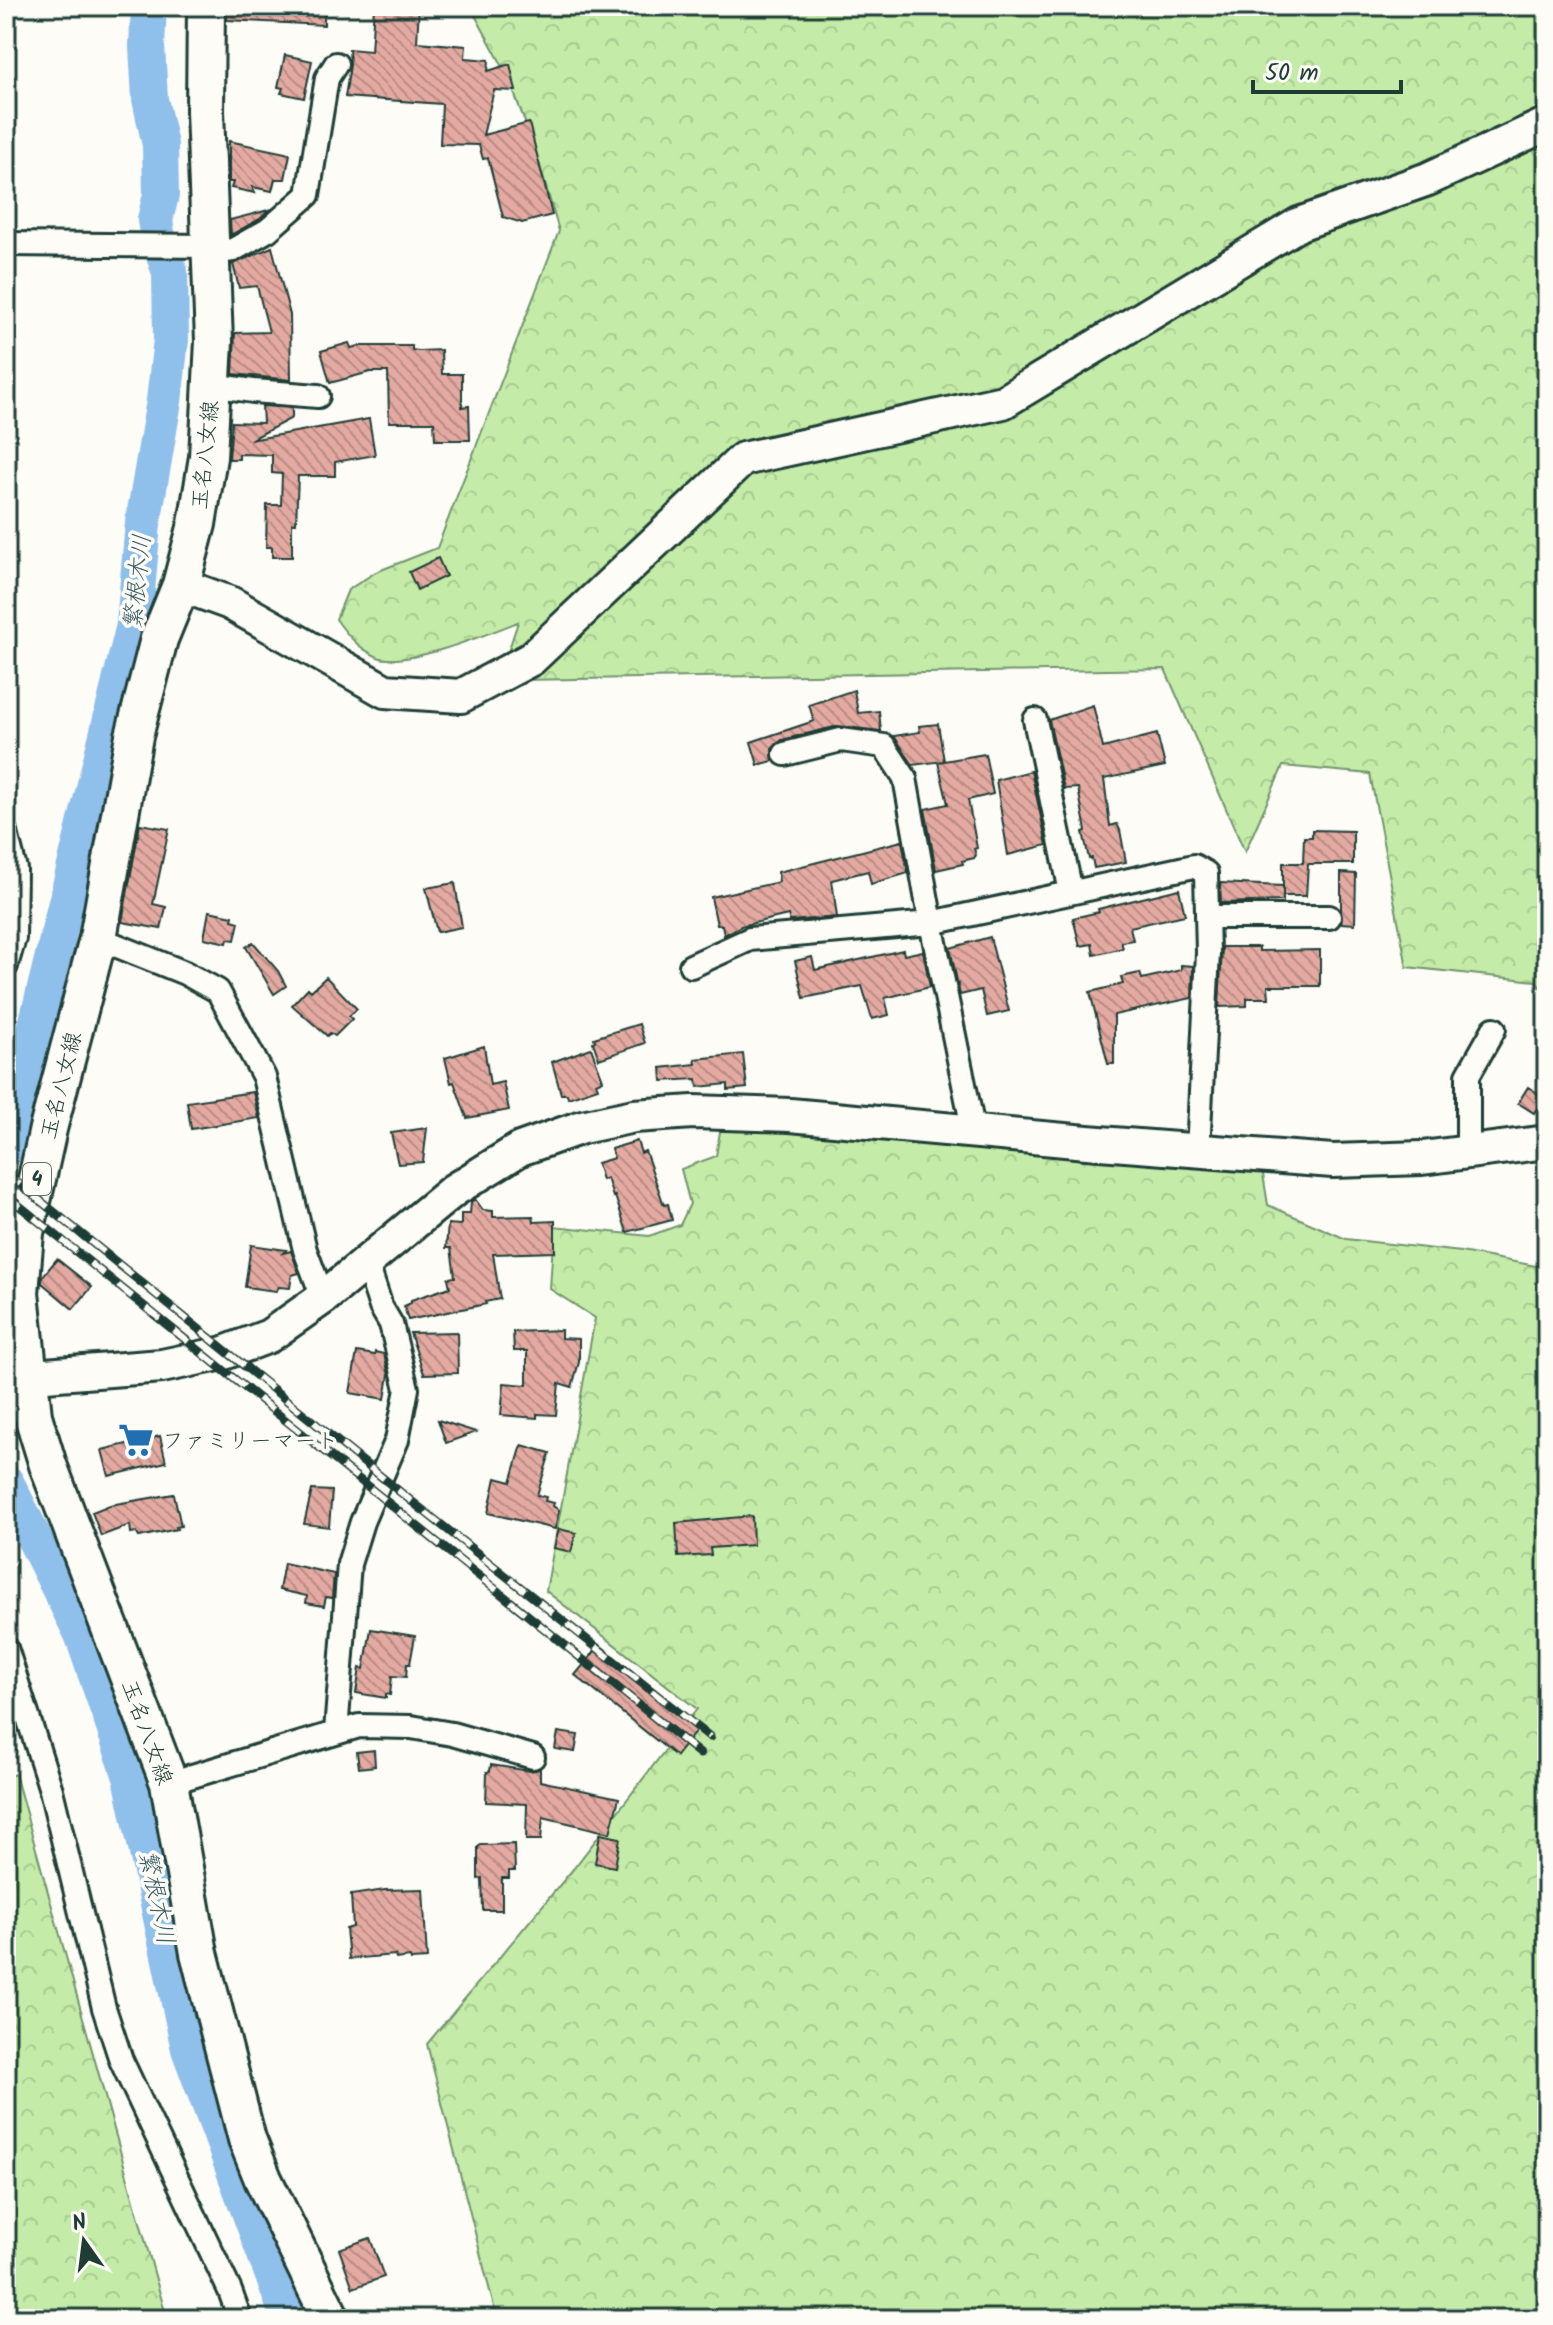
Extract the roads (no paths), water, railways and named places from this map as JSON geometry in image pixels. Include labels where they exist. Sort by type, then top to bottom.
[{"type":"main road","name":"玉名八女線","points":[[206,6],[203,248],[214,341],[208,457],[197,524],[181,585],[159,639],[134,736],[98,938],[48,1129],[25,1233],[17,1377],[169,1783],[199,1953],[247,2139],[263,2179],[331,2319]]},
{"type":"street","points":[[6,244],[233,250],[268,230],[308,195],[327,78],[336,64]]},
{"type":"street","points":[[181,585],[230,603],[385,691],[461,696],[531,659],[743,459],[1003,402],[1299,224],[1428,179],[1547,124]]},
{"type":"street","points":[[212,385],[318,396]]},
{"type":"street","points":[[1035,720],[1071,892]]},
{"type":"street","points":[[785,754],[841,740],[884,746],[905,778],[974,1133]]},
{"type":"street","points":[[6,833],[15,869],[14,938],[6,966]]},
{"type":"street","points":[[691,966],[750,939],[931,923],[1194,866],[1206,873],[1208,953],[1198,1151]]},
{"type":"street","points":[[1207,917],[1329,917]]},
{"type":"street","points":[[98,938],[185,973],[218,991],[264,1077],[305,1250],[323,1298]]},
{"type":"street","points":[[1468,1152],[1468,1075],[1494,1029]]},
{"type":"street","points":[[17,1377],[162,1366],[224,1353],[269,1336],[323,1298],[454,1190],[520,1149],[582,1127],[634,1116],[693,1112],[790,1115],[974,1133],[1333,1161],[1422,1158],[1547,1142]]},
{"type":"street","points":[[336,1732],[349,1564],[362,1522],[397,1440],[407,1389],[391,1324],[381,1307],[366,1261]]},
{"type":"street","points":[[6,1648],[51,1790],[104,2008],[121,2060],[230,2291],[240,2319]]},
{"type":"street","points":[[169,1783],[359,1726],[411,1727],[452,1734],[533,1757]]},
{"type":"waterway","name":"繁根木川","points":[[6,1148],[134,625],[143,523],[164,401],[171,339],[170,272],[155,220],[161,195],[160,145],[150,99],[147,46],[149,6]]},
{"type":"waterway","name":"繁根木川","points":[[6,1482],[82,1634],[131,1777],[189,2049],[289,2319]]},
{"type":"railway","points":[[6,1173],[410,1500],[710,1737]]},
{"type":"railway","points":[[6,1195],[700,1754]]},
{"type":"place","name":"ファミリーマート","points":[[136,1440]]}]
